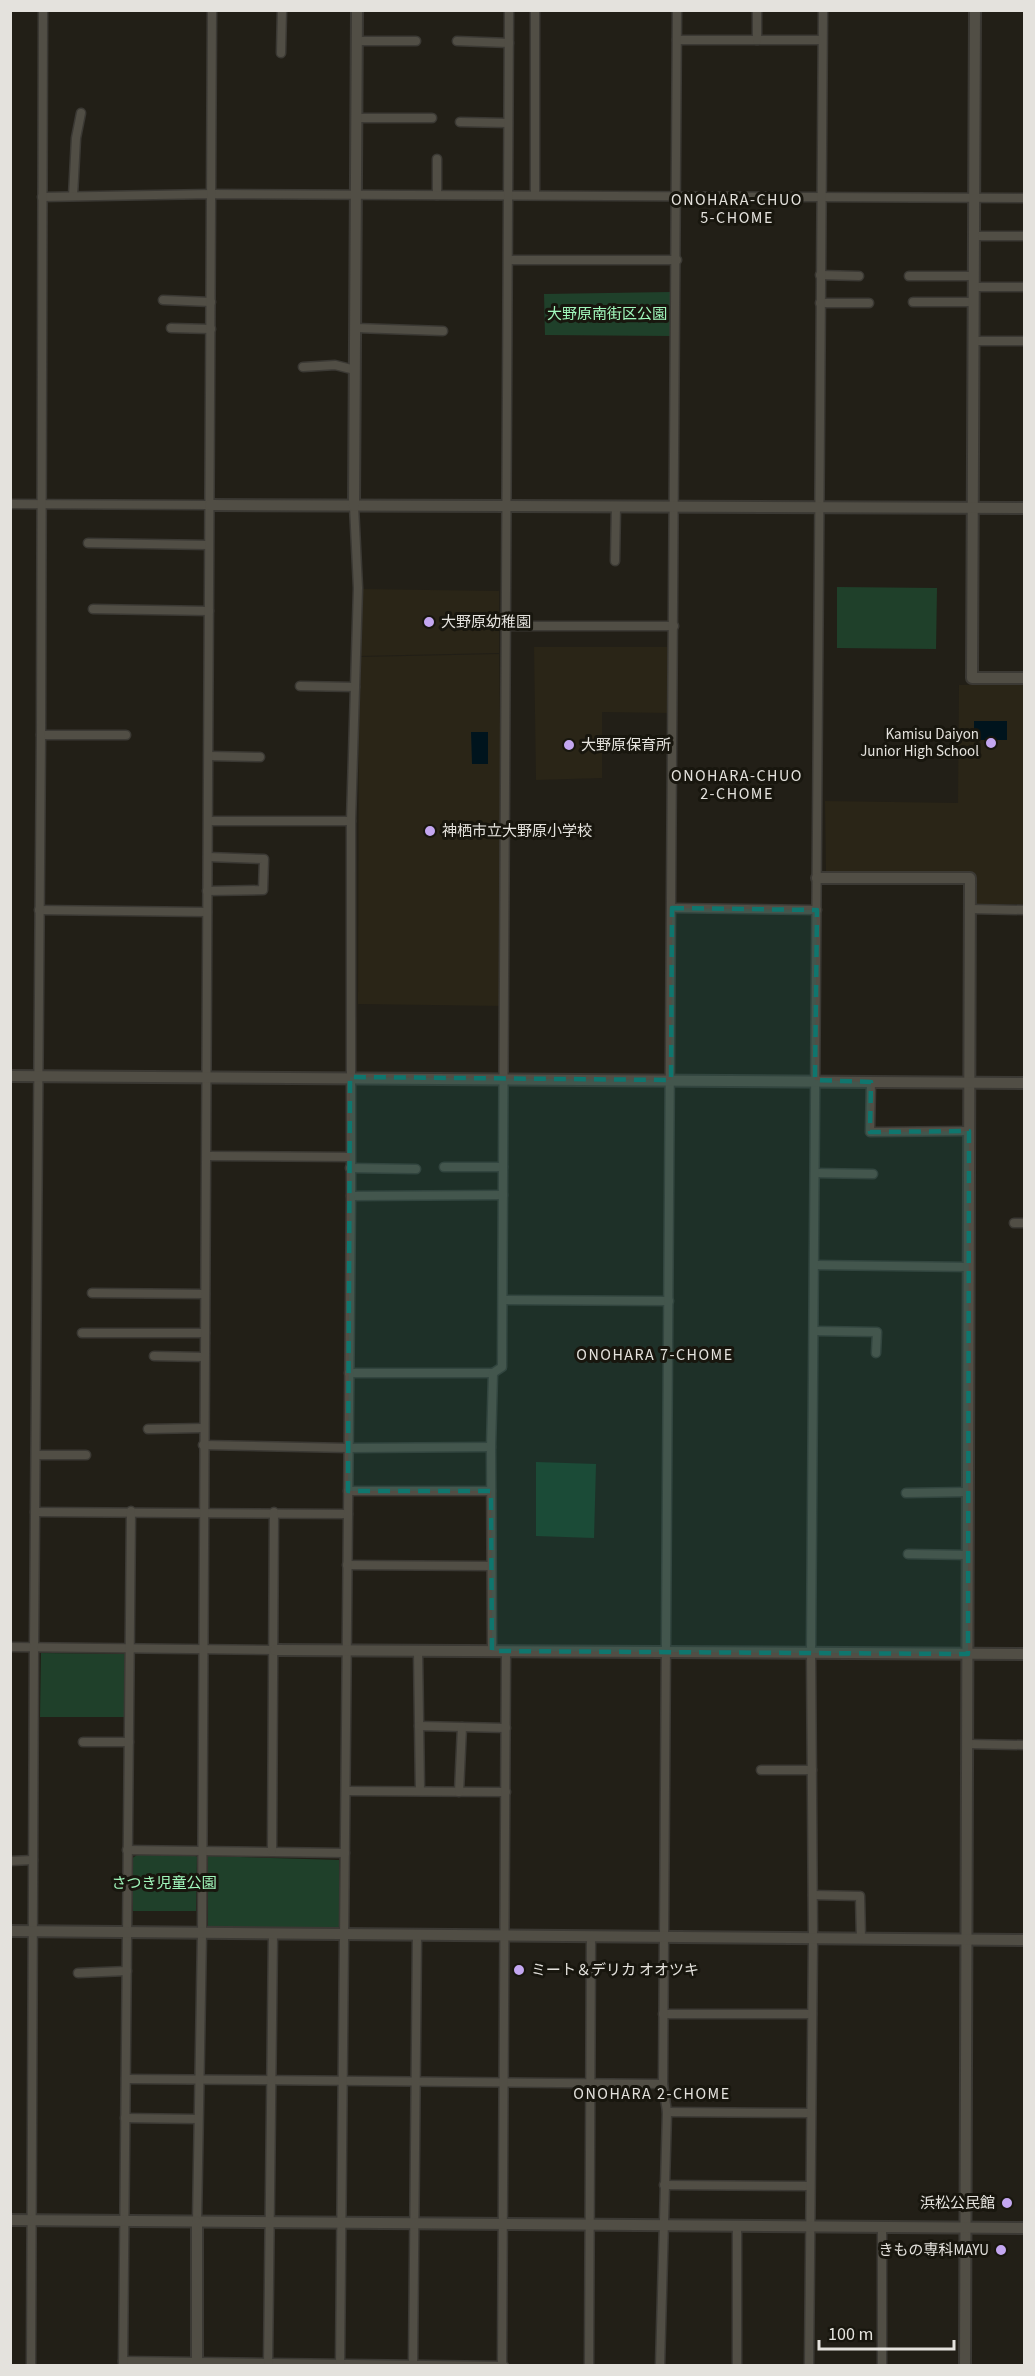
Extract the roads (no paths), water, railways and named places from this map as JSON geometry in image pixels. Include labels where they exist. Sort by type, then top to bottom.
[{"type":"street","points":[[31,2366],[43,10]]},
{"type":"street","points":[[197,2364],[207,1156],[212,10]]},
{"type":"street","points":[[281,52],[282,10]]},
{"type":"street","points":[[340,2365],[351,1196],[351,821],[358,588],[354,506],[357,10]]},
{"type":"street","points":[[349,1373],[493,1373],[502,1367],[509,10]]},
{"type":"street","points":[[535,10],[535,195]]},
{"type":"street","points":[[660,2366],[662,2226],[667,2112],[663,2084],[663,2014],[677,10]]},
{"type":"street","points":[[757,10],[757,40]]},
{"type":"street","points":[[809,2366],[813,1939],[811,1652],[823,10]]},
{"type":"street","points":[[975,10],[972,678],[1024,678]]},
{"type":"street","points":[[357,41],[416,40]]},
{"type":"street","points":[[677,40],[822,40]]},
{"type":"street","points":[[457,41],[509,43]]},
{"type":"street","points":[[73,196],[75,138],[81,113]]},
{"type":"street","points":[[357,118],[432,118]]},
{"type":"street","points":[[460,122],[508,123]]},
{"type":"street","points":[[437,159],[437,195]]},
{"type":"street","points":[[42,197],[211,194],[1024,198]]},
{"type":"street","points":[[974,236],[1024,236]]},
{"type":"street","points":[[509,260],[677,260]]},
{"type":"street","points":[[820,275],[860,276]]},
{"type":"street","points":[[909,276],[1024,287]]},
{"type":"street","points":[[163,300],[211,302]]},
{"type":"street","points":[[913,302],[974,302]]},
{"type":"street","points":[[820,303],[869,303]]},
{"type":"street","points":[[171,328],[211,329]]},
{"type":"street","points":[[356,328],[443,332]]},
{"type":"street","points":[[974,341],[1024,341]]},
{"type":"street","points":[[303,367],[335,365],[355,370]]},
{"type":"street","points":[[10,504],[1024,508]]},
{"type":"street","points":[[615,561],[616,507]]},
{"type":"street","points":[[88,543],[208,545]]},
{"type":"street","points":[[93,609],[209,611]]},
{"type":"street","points":[[507,626],[674,626]]},
{"type":"street","points":[[300,686],[355,687]]},
{"type":"street","points":[[41,735],[126,735]]},
{"type":"street","points":[[209,756],[260,757]]},
{"type":"street","points":[[209,821],[351,821]]},
{"type":"street","points":[[207,891],[262,890],[264,859],[208,857]]},
{"type":"street","points":[[817,878],[970,879],[966,1492],[968,1744],[965,2366]]},
{"type":"street","points":[[672,908],[817,910]]},
{"type":"street","points":[[970,909],[1024,910]]},
{"type":"street","points":[[39,910],[207,912]]},
{"type":"street","points":[[10,1076],[1024,1083]]},
{"type":"street","points":[[871,1082],[870,1132],[969,1131]]},
{"type":"street","points":[[207,1156],[350,1157]]},
{"type":"street","points":[[444,1167],[503,1167]]},
{"type":"street","points":[[351,1168],[416,1169]]},
{"type":"street","points":[[815,1173],[873,1174]]},
{"type":"street","points":[[351,1196],[503,1195]]},
{"type":"street","points":[[1014,1223],[1024,1223]]},
{"type":"street","points":[[815,1265],[969,1267]]},
{"type":"street","points":[[92,1293],[205,1294]]},
{"type":"street","points":[[503,1300],[669,1301]]},
{"type":"street","points":[[814,1331],[877,1332],[876,1353]]},
{"type":"street","points":[[82,1333],[205,1333]]},
{"type":"street","points":[[154,1356],[204,1357]]},
{"type":"street","points":[[492,1651],[493,1373]]},
{"type":"street","points":[[148,1429],[203,1428]]},
{"type":"street","points":[[203,1445],[348,1448],[491,1447]]},
{"type":"street","points":[[36,1455],[86,1455]]},
{"type":"street","points":[[348,1491],[491,1491]]},
{"type":"street","points":[[906,1493],[966,1492]]},
{"type":"street","points":[[131,1511],[123,2363],[503,2366],[507,1651]]},
{"type":"street","points":[[35,1512],[348,1514]]},
{"type":"street","points":[[272,1851],[274,1512]]},
{"type":"street","points":[[908,1554],[967,1555]]},
{"type":"street","points":[[347,1565],[491,1566]]},
{"type":"street","points":[[10,1647],[1024,1654]]},
{"type":"street","points":[[418,1651],[420,1791]]},
{"type":"street","points":[[419,1726],[506,1728]]},
{"type":"street","points":[[459,1792],[462,1728]]},
{"type":"street","points":[[83,1742],[129,1742]]},
{"type":"street","points":[[968,1744],[1024,1745]]},
{"type":"street","points":[[761,1770],[812,1770]]},
{"type":"street","points":[[346,1791],[506,1792]]},
{"type":"street","points":[[128,1850],[345,1853]]},
{"type":"street","points":[[10,1861],[33,1860]]},
{"type":"street","points":[[813,1895],[860,1896],[861,1939]]},
{"type":"street","points":[[10,1931],[1024,1940]]},
{"type":"street","points":[[268,2364],[273,1934]]},
{"type":"street","points":[[413,2365],[417,1936]]},
{"type":"street","points":[[589,2366],[591,1937]]},
{"type":"street","points":[[78,1973],[127,1971]]},
{"type":"street","points":[[663,2014],[812,2014]]},
{"type":"street","points":[[126,2079],[663,2084]]},
{"type":"street","points":[[667,2112],[811,2113]]},
{"type":"street","points":[[125,2118],[198,2118]]},
{"type":"street","points":[[664,2185],[810,2186]]},
{"type":"street","points":[[10,2220],[1024,2228]]},
{"type":"street","points":[[737,2226],[737,2366]]},
{"type":"street","points":[[882,2226],[882,2366]]},
{"type":"water","points":[[974,721],[1007,721],[1007,740],[974,740]]},
{"type":"water","points":[[471,732],[488,732],[488,764],[472,764]]},
{"type":"place","name":"大野原幼稚園","points":[[429,622]]},
{"type":"place","name":"Kamisu Daiyon Junior High School","points":[[991,743]]},
{"type":"place","name":"大野原保育所","points":[[569,745]]},
{"type":"place","name":"神栖市立大野原小学校","points":[[430,831]]},
{"type":"place","name":"ミート＆デリカ オオツキ","points":[[519,1970]]},
{"type":"place","name":"浜松公民館","points":[[1007,2203]]},
{"type":"place","name":"きもの専科MAYU","points":[[1001,2250]]},
{"type":"district","name":"ONOHARA-CHUO 5-CHOME","points":[[737,209]]},
{"type":"district","name":"ONOHARA-CHUO 2-CHOME","points":[[737,785]]},
{"type":"district","name":"ONOHARA 7-CHOME","points":[[655,1355]]},
{"type":"district","name":"ONOHARA 2-CHOME","points":[[652,2094]]},
{"type":"park label","name":"大野原南街区公園","points":[[607,314]]},
{"type":"park label","name":"さつき児童公園","points":[[164,1883]]}]
